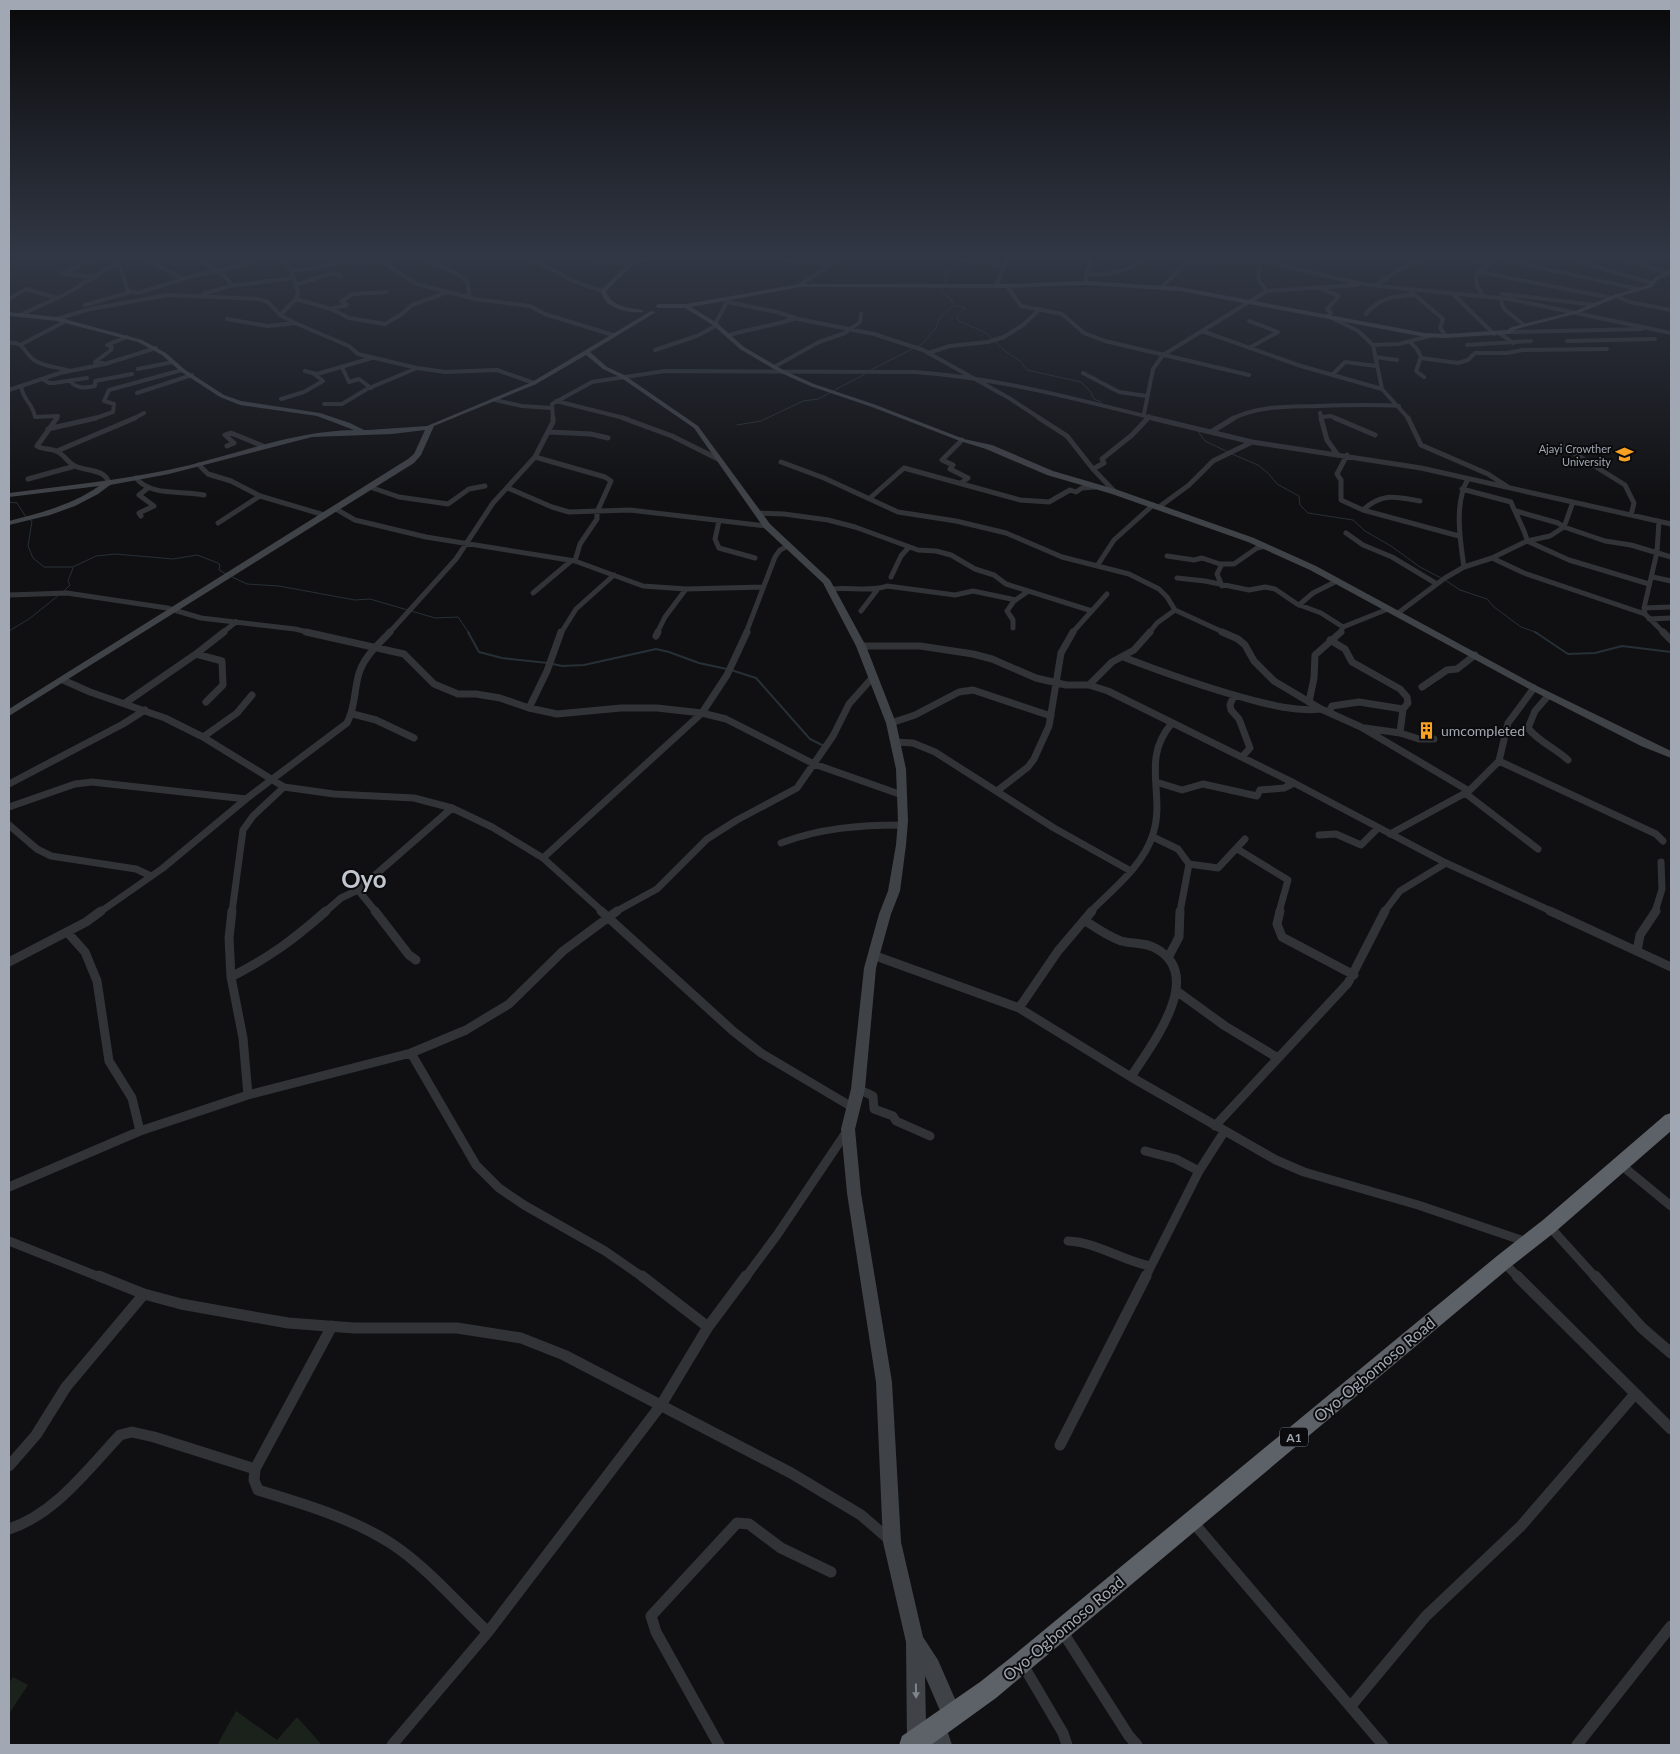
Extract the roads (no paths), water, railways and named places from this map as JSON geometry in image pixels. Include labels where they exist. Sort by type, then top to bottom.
[{"type":"highway","name":"Oyo-Ogbomoso Road","points":[[914,1742],[988,1690],[1022,1663],[1503,1262],[1549,1226],[1671,1121]]},
{"type":"street","points":[[22,344],[38,336]]},
{"type":"street","points":[[123,336],[156,348],[182,370],[222,396],[235,401],[328,417],[349,424],[361,431]]},
{"type":"street","points":[[325,336],[349,346],[358,354],[417,368],[448,373],[490,370],[506,372],[531,382]]},
{"type":"street","points":[[9,495],[136,478],[199,465],[263,446],[332,431],[386,432],[427,427],[495,400],[531,382],[608,336]]},
{"type":"street","points":[[655,350],[697,336]]},
{"type":"street","points":[[730,336],[736,344],[781,371],[831,392],[962,440],[989,447],[1050,473],[1115,492],[1265,546],[1337,580],[1548,696],[1671,755]]},
{"type":"street","points":[[774,367],[787,362],[813,345],[838,336]]},
{"type":"street","points":[[878,336],[928,353],[1009,398],[1067,436],[1093,469],[1115,492]]},
{"type":"street","points":[[928,353],[950,346],[988,342],[1006,336]]},
{"type":"street","points":[[1090,336],[1160,355],[1249,375]]},
{"type":"street","points":[[1093,469],[1104,463],[1102,459],[1128,438],[1146,415],[1147,396],[1152,370],[1160,355],[1194,336]]},
{"type":"street","points":[[1215,336],[1382,390],[1411,421],[1421,445],[1488,474],[1509,488]]},
{"type":"street","points":[[1249,348],[1273,336]]},
{"type":"street","points":[[1363,336],[1373,345],[1382,390]]},
{"type":"street","points":[[1373,345],[1388,346],[1430,336],[1446,336]]},
{"type":"street","points":[[1462,336],[1475,353]]},
{"type":"street","points":[[1500,336],[1513,343]]},
{"type":"street","points":[[1560,336],[1578,349]]},
{"type":"street","points":[[1613,336],[1620,340]]},
{"type":"street","points":[[105,364],[95,362],[111,350],[112,348],[107,345],[127,337]]},
{"type":"street","points":[[1567,341],[1655,339]]},
{"type":"street","points":[[1467,345],[1531,341]]},
{"type":"street","points":[[9,342],[22,344],[32,360],[38,363],[70,371]]},
{"type":"street","points":[[1410,342],[1417,349],[1421,358],[1416,371],[1424,377]]},
{"type":"street","points":[[590,347],[605,368],[622,376],[689,420],[700,431],[767,526],[805,560],[831,589],[839,608],[861,646],[891,723],[896,742],[901,769],[901,845],[894,890],[873,955],[858,1089],[848,1129],[854,1193],[884,1382],[892,1542],[915,1642],[914,1742]]},
{"type":"street","points":[[9,390],[70,371],[105,364],[156,348]]},
{"type":"street","points":[[1421,358],[1458,362],[1468,360],[1475,353],[1507,353],[1523,350],[1608,349]]},
{"type":"street","points":[[1375,357],[1397,360]]},
{"type":"street","points":[[314,374],[373,358]]},
{"type":"street","points":[[138,369],[150,365],[153,367],[173,362]]},
{"type":"street","points":[[1332,375],[1345,362],[1376,366]]},
{"type":"street","points":[[342,367],[349,382],[359,380],[371,388]]},
{"type":"street","points":[[324,404],[342,404],[371,388],[417,368]]},
{"type":"street","points":[[48,429],[113,412],[114,404],[104,400],[109,390],[182,370]]},
{"type":"street","points":[[281,399],[304,392],[323,381],[305,370]]},
{"type":"street","points":[[551,408],[556,401],[592,382],[665,371],[926,372],[1015,384],[1252,442],[1347,455],[1422,468],[1671,524]]},
{"type":"street","points":[[1083,373],[1092,376],[1098,382],[1117,391],[1147,396]]},
{"type":"street","points":[[70,381],[74,386],[80,388],[95,386],[95,381],[108,377],[132,374]]},
{"type":"street","points":[[137,394],[192,375]]},
{"type":"street","points":[[43,380],[49,383],[87,378]]},
{"type":"street","points":[[9,708],[239,566],[336,509],[409,457],[427,427],[434,420],[531,382]]},
{"type":"street","points":[[21,386],[22,398],[33,407],[35,417],[58,416],[37,446],[42,450],[57,451],[144,414]]},
{"type":"street","points":[[495,400],[522,406],[551,408]]},
{"type":"street","points":[[556,401],[633,420],[672,436],[718,459]]},
{"type":"street","points":[[1211,432],[1226,421],[1265,408],[1285,405],[1318,406],[1349,404],[1399,406]]},
{"type":"street","points":[[1318,406],[1327,440],[1338,454]]},
{"type":"street","points":[[9,962],[68,933],[152,876],[246,799],[338,732],[353,714],[355,682],[358,672],[375,648],[468,542],[484,514],[535,457],[553,422],[551,408]]},
{"type":"street","points":[[1322,417],[1331,416],[1375,435]]},
{"type":"street","points":[[239,566],[415,458],[427,427]]},
{"type":"street","points":[[549,432],[591,434],[608,438]]},
{"type":"street","points":[[227,446],[234,443],[225,435],[231,433],[263,446]]},
{"type":"street","points":[[961,483],[968,478],[950,469],[953,465],[942,460],[962,440]]},
{"type":"street","points":[[1097,566],[1104,550],[1113,538],[1156,506],[1189,485],[1200,471],[1213,461],[1252,442]]},
{"type":"street","points":[[1561,445],[1624,485],[1634,503],[1631,515]]},
{"type":"street","points":[[57,451],[75,466],[102,473],[107,477],[109,483]]},
{"type":"street","points":[[1347,455],[1337,474],[1341,480],[1341,500],[1363,510],[1459,536]]},
{"type":"street","points":[[533,594],[573,561],[580,544],[597,519],[597,512],[610,484],[609,479],[535,457]]},
{"type":"street","points":[[781,462],[824,478],[898,512],[956,521],[1006,533],[1044,550],[1129,574],[1154,586],[1167,597],[1175,610],[1234,635],[1245,645],[1254,661],[1267,676],[1308,702],[1361,727],[1467,792],[1538,849]]},
{"type":"street","points":[[199,465],[202,471],[236,484],[260,496],[321,514]]},
{"type":"street","points":[[28,479],[75,466]]},
{"type":"street","points":[[870,498],[904,468],[1020,500],[1049,502],[1070,490],[1076,492],[1082,488],[1096,486]]},
{"type":"street","points":[[136,478],[138,483],[148,488],[204,495]]},
{"type":"street","points":[[1464,567],[1459,536],[1462,488],[1468,479]]},
{"type":"street","points":[[9,523],[82,500],[109,483]]},
{"type":"street","points":[[370,487],[399,497],[448,504],[468,489],[485,486]]},
{"type":"street","points":[[991,491],[999,487]]},
{"type":"street","points":[[141,516],[139,513],[154,506],[139,495],[148,488]]},
{"type":"street","points":[[508,488],[552,507],[576,513],[630,510],[767,526]]},
{"type":"street","points":[[1462,488],[1508,501],[1516,511],[1522,529],[1527,536],[1526,542]]},
{"type":"street","points":[[1363,510],[1368,504],[1386,495],[1420,501]]},
{"type":"street","points":[[218,523],[260,496]]},
{"type":"street","points":[[1398,613],[1441,581],[1464,567],[1492,558],[1526,542],[1550,536],[1564,527],[1573,502]]},
{"type":"street","points":[[336,509],[361,522],[430,538],[468,542],[573,561],[643,586],[662,589],[762,587]]},
{"type":"street","points":[[1516,511],[1558,523],[1564,527],[1605,541],[1631,545],[1671,557]]},
{"type":"street","points":[[758,514],[784,514],[846,524],[909,548],[951,555],[975,568],[994,575],[1006,584],[1027,592],[1071,602],[1092,612]]},
{"type":"street","points":[[719,521],[715,539],[718,548],[732,554],[755,558]]},
{"type":"street","points":[[1659,521],[1657,552],[1653,577],[1649,584],[1646,614],[1671,640]]},
{"type":"street","points":[[1346,533],[1363,545],[1441,581]]},
{"type":"street","points":[[1526,542],[1569,560],[1649,584]]},
{"type":"street","points":[[543,858],[702,713],[729,672],[742,647],[762,587],[777,553],[788,546]]},
{"type":"street","points":[[1167,556],[1194,560],[1202,558],[1222,564],[1234,564],[1257,548],[1265,546]]},
{"type":"street","points":[[891,577],[901,556],[909,548]]},
{"type":"street","points":[[1492,558],[1524,573],[1646,614],[1671,618]]},
{"type":"street","points":[[1222,564],[1217,574],[1222,586]]},
{"type":"street","points":[[529,708],[547,671],[558,638],[576,609],[614,575]]},
{"type":"street","points":[[1653,577],[1671,581]]},
{"type":"street","points":[[1177,578],[1205,581],[1253,591],[1270,588],[1299,606],[1321,613],[1343,627]]},
{"type":"street","points":[[1299,606],[1313,593],[1337,580]]},
{"type":"street","points":[[831,589],[848,586],[877,590]]},
{"type":"street","points":[[861,610],[877,590],[887,586],[956,595],[973,591],[1016,600]]},
{"type":"street","points":[[656,636],[658,628],[686,589]]},
{"type":"street","points":[[9,595],[50,592],[67,594],[170,609],[201,618],[295,629],[404,654],[434,684],[458,694],[487,696],[557,714],[640,707],[702,713],[741,726],[814,764],[868,785],[902,795]]},
{"type":"street","points":[[1013,628],[1013,620],[1007,611],[1016,600],[1027,592]]},
{"type":"street","points":[[997,791],[1028,767],[1034,759],[1049,726],[1061,653],[1074,629],[1107,594]]},
{"type":"street","points":[[1646,614],[1671,607]]},
{"type":"street","points":[[9,713],[63,680],[170,609]]},
{"type":"street","points":[[1308,702],[1314,678],[1312,666],[1314,656],[1330,640],[1340,635],[1343,627],[1388,609]]},
{"type":"street","points":[[1089,685],[1112,662],[1134,650],[1157,623],[1175,610]]},
{"type":"street","points":[[125,703],[196,654],[236,622]]},
{"type":"street","points":[[1660,630],[1671,630]]},
{"type":"street","points":[[1330,640],[1345,650],[1352,662],[1400,689],[1408,700],[1403,709],[1400,733]]},
{"type":"street","points":[[861,646],[920,646],[973,654],[992,659],[1028,676],[1056,684],[1089,685],[1108,691],[1294,783],[1446,863],[1671,967]]},
{"type":"street","points":[[196,654],[222,661],[223,665],[223,685],[206,702]]},
{"type":"street","points":[[1422,687],[1447,670],[1457,670],[1475,655]]},
{"type":"street","points":[[1123,657],[1161,672],[1234,695],[1277,706],[1310,710],[1322,709]]},
{"type":"street","points":[[9,1187],[140,1131],[248,1095],[411,1053],[466,1030],[510,1004],[563,951],[607,917],[657,889],[707,839],[737,820],[797,788],[833,736],[849,704],[873,676]]},
{"type":"street","points":[[63,680],[90,692],[145,710],[203,737],[284,787],[334,794],[414,798],[452,808],[492,827],[543,858],[733,1031],[761,1053],[852,1107]]},
{"type":"street","points":[[1390,834],[1467,792],[1499,760],[1508,723],[1534,688]]},
{"type":"street","points":[[891,723],[915,715],[959,692],[973,690],[1051,716]]},
{"type":"street","points":[[203,737],[237,713],[252,695]]},
{"type":"street","points":[[1234,695],[1230,705],[1231,710],[1239,719],[1250,748],[1242,757]]},
{"type":"street","points":[[1548,696],[1535,711],[1528,728],[1537,739],[1556,748],[1568,760]]},
{"type":"street","points":[[1329,712],[1332,706],[1341,703],[1364,701],[1377,702],[1403,709]]},
{"type":"street","points":[[9,784],[123,724],[145,710]]},
{"type":"street","points":[[353,714],[376,720],[414,738]]},
{"type":"street","points":[[1019,1008],[1052,957],[1129,870],[1153,837],[1158,820],[1156,744],[1164,730],[1172,724]]},
{"type":"street","points":[[1361,727],[1400,733],[1419,739],[1434,739]]},
{"type":"street","points":[[896,742],[913,743],[935,752],[1054,828],[1129,870]]},
{"type":"street","points":[[1499,760],[1656,834],[1663,842]]},
{"type":"street","points":[[9,808],[75,784],[92,782],[246,799]]},
{"type":"street","points":[[1156,782],[1182,790],[1202,784],[1257,796],[1260,790],[1284,788],[1294,783]]},
{"type":"street","points":[[248,1095],[243,1038],[231,977],[229,938],[244,830],[253,816],[284,787]]},
{"type":"street","points":[[231,977],[275,953],[341,898],[358,890],[452,808]]},
{"type":"street","points":[[9,825],[37,849],[51,856],[136,869],[152,876]]},
{"type":"street","points":[[781,842],[800,835],[830,829],[861,825],[902,825]]},
{"type":"street","points":[[1319,835],[1329,833],[1341,835],[1361,845],[1378,828]]},
{"type":"street","points":[[1153,837],[1178,849],[1189,864],[1216,869],[1238,850],[1245,839]]},
{"type":"street","points":[[1238,850],[1288,880],[1283,905],[1276,924],[1277,931],[1282,937],[1354,975]]},
{"type":"street","points":[[1636,950],[1640,935],[1656,912],[1662,889],[1661,862]]},
{"type":"street","points":[[1215,1126],[1348,984],[1385,912],[1400,891],[1446,863]]},
{"type":"street","points":[[1169,956],[1180,937],[1180,907],[1189,864]]},
{"type":"street","points":[[358,890],[409,955],[416,960]]},
{"type":"street","points":[[1084,920],[1117,940],[1155,947],[1169,956],[1176,967],[1179,982],[1178,992],[1169,1013],[1131,1078]]},
{"type":"street","points":[[68,933],[85,952],[97,981],[109,1061],[132,1098],[140,1131]]},
{"type":"street","points":[[873,955],[1019,1008],[1131,1078],[1276,1160],[1304,1172],[1418,1206],[1528,1242]]},
{"type":"street","points":[[1178,992],[1225,1026],[1278,1058]]},
{"type":"street","points":[[411,1053],[476,1165],[499,1188],[524,1206],[605,1251],[666,1293],[708,1327]]},
{"type":"street","points":[[858,1089],[873,1096],[874,1110],[893,1116],[896,1121],[930,1136]]},
{"type":"street","points":[[392,1745],[488,1632],[660,1405],[708,1327],[777,1234],[848,1129]]},
{"type":"street","points":[[1060,1445],[1150,1266],[1200,1171],[1224,1132]]},
{"type":"street","points":[[1145,1151],[1176,1159],[1200,1171]]},
{"type":"street","points":[[1620,1164],[1671,1206]]},
{"type":"street","points":[[1549,1226],[1642,1328],[1671,1352]]},
{"type":"street","points":[[9,1241],[144,1294],[181,1304],[278,1321],[332,1326],[458,1328],[521,1338],[564,1355],[792,1473],[861,1515],[892,1542]]},
{"type":"street","points":[[1068,1241],[1081,1241],[1093,1244],[1120,1258],[1150,1266]]},
{"type":"street","points":[[1503,1262],[1671,1429]]},
{"type":"street","points":[[9,1466],[36,1434],[66,1387],[144,1294]]},
{"type":"street","points":[[332,1326],[255,1469],[254,1486],[258,1490],[317,1509],[368,1531],[407,1554],[488,1632]]},
{"type":"street","points":[[1351,1706],[1426,1616],[1520,1526],[1635,1394]]},
{"type":"street","points":[[9,1530],[19,1528],[32,1520],[82,1476],[120,1434],[126,1432],[154,1437],[255,1469]]},
{"type":"street","points":[[1192,1521],[1383,1745]]},
{"type":"street","points":[[719,1745],[656,1632],[651,1616],[737,1523],[744,1522],[749,1524],[781,1548],[831,1572]]},
{"type":"street","points":[[1577,1745],[1671,1626]]},
{"type":"street","points":[[1061,1629],[1129,1736],[1137,1745]]},
{"type":"street","points":[[915,1642],[931,1667],[944,1720],[942,1745]]},
{"type":"street","points":[[1022,1663],[1063,1733],[1067,1745]]},
{"type":"waterway","points":[[871,370],[922,344],[929,336]]},
{"type":"waterway","points":[[989,336],[1005,351],[1020,361],[1027,370],[1081,382],[1090,391],[1094,399],[1101,402]]},
{"type":"waterway","points":[[737,425],[761,421],[803,401],[818,399],[867,373]]},
{"type":"waterway","points":[[1197,430],[1205,441],[1228,452]]},
{"type":"waterway","points":[[1232,454],[1258,465],[1277,484],[1299,496],[1300,505],[1308,513],[1353,520],[1365,531],[1391,546],[1420,567],[1441,578]]},
{"type":"waterway","points":[[9,502],[17,503],[26,517]]},
{"type":"waterway","points":[[30,520],[32,521],[28,546],[33,558],[44,567],[73,567],[96,556],[115,554],[173,559],[197,555],[218,563],[220,565],[219,570],[226,574]]},
{"type":"waterway","points":[[63,592],[70,585],[68,581],[73,568]]},
{"type":"waterway","points":[[230,576],[247,584],[279,586],[355,600],[370,599],[435,618],[458,617],[469,633]]},
{"type":"waterway","points":[[1445,580],[1460,590],[1487,599],[1494,607],[1521,627],[1538,633]]},
{"type":"waterway","points":[[9,631],[29,619],[59,595]]},
{"type":"waterway","points":[[468,632],[479,652],[502,658],[548,663]]},
{"type":"waterway","points":[[1535,632],[1568,654],[1595,653],[1622,646],[1671,652]]},
{"type":"waterway","points":[[553,664],[562,666],[584,665],[656,649],[699,663],[727,669]]},
{"type":"waterway","points":[[731,670],[756,678],[810,739],[822,745]]},
{"type":"place","name":"Ajayi Crowther University","points":[[1625,454]]},
{"type":"place","name":"umcompleted","points":[[1427,730]]},
{"type":"district","name":"Oyo","points":[[364,878]]}]
